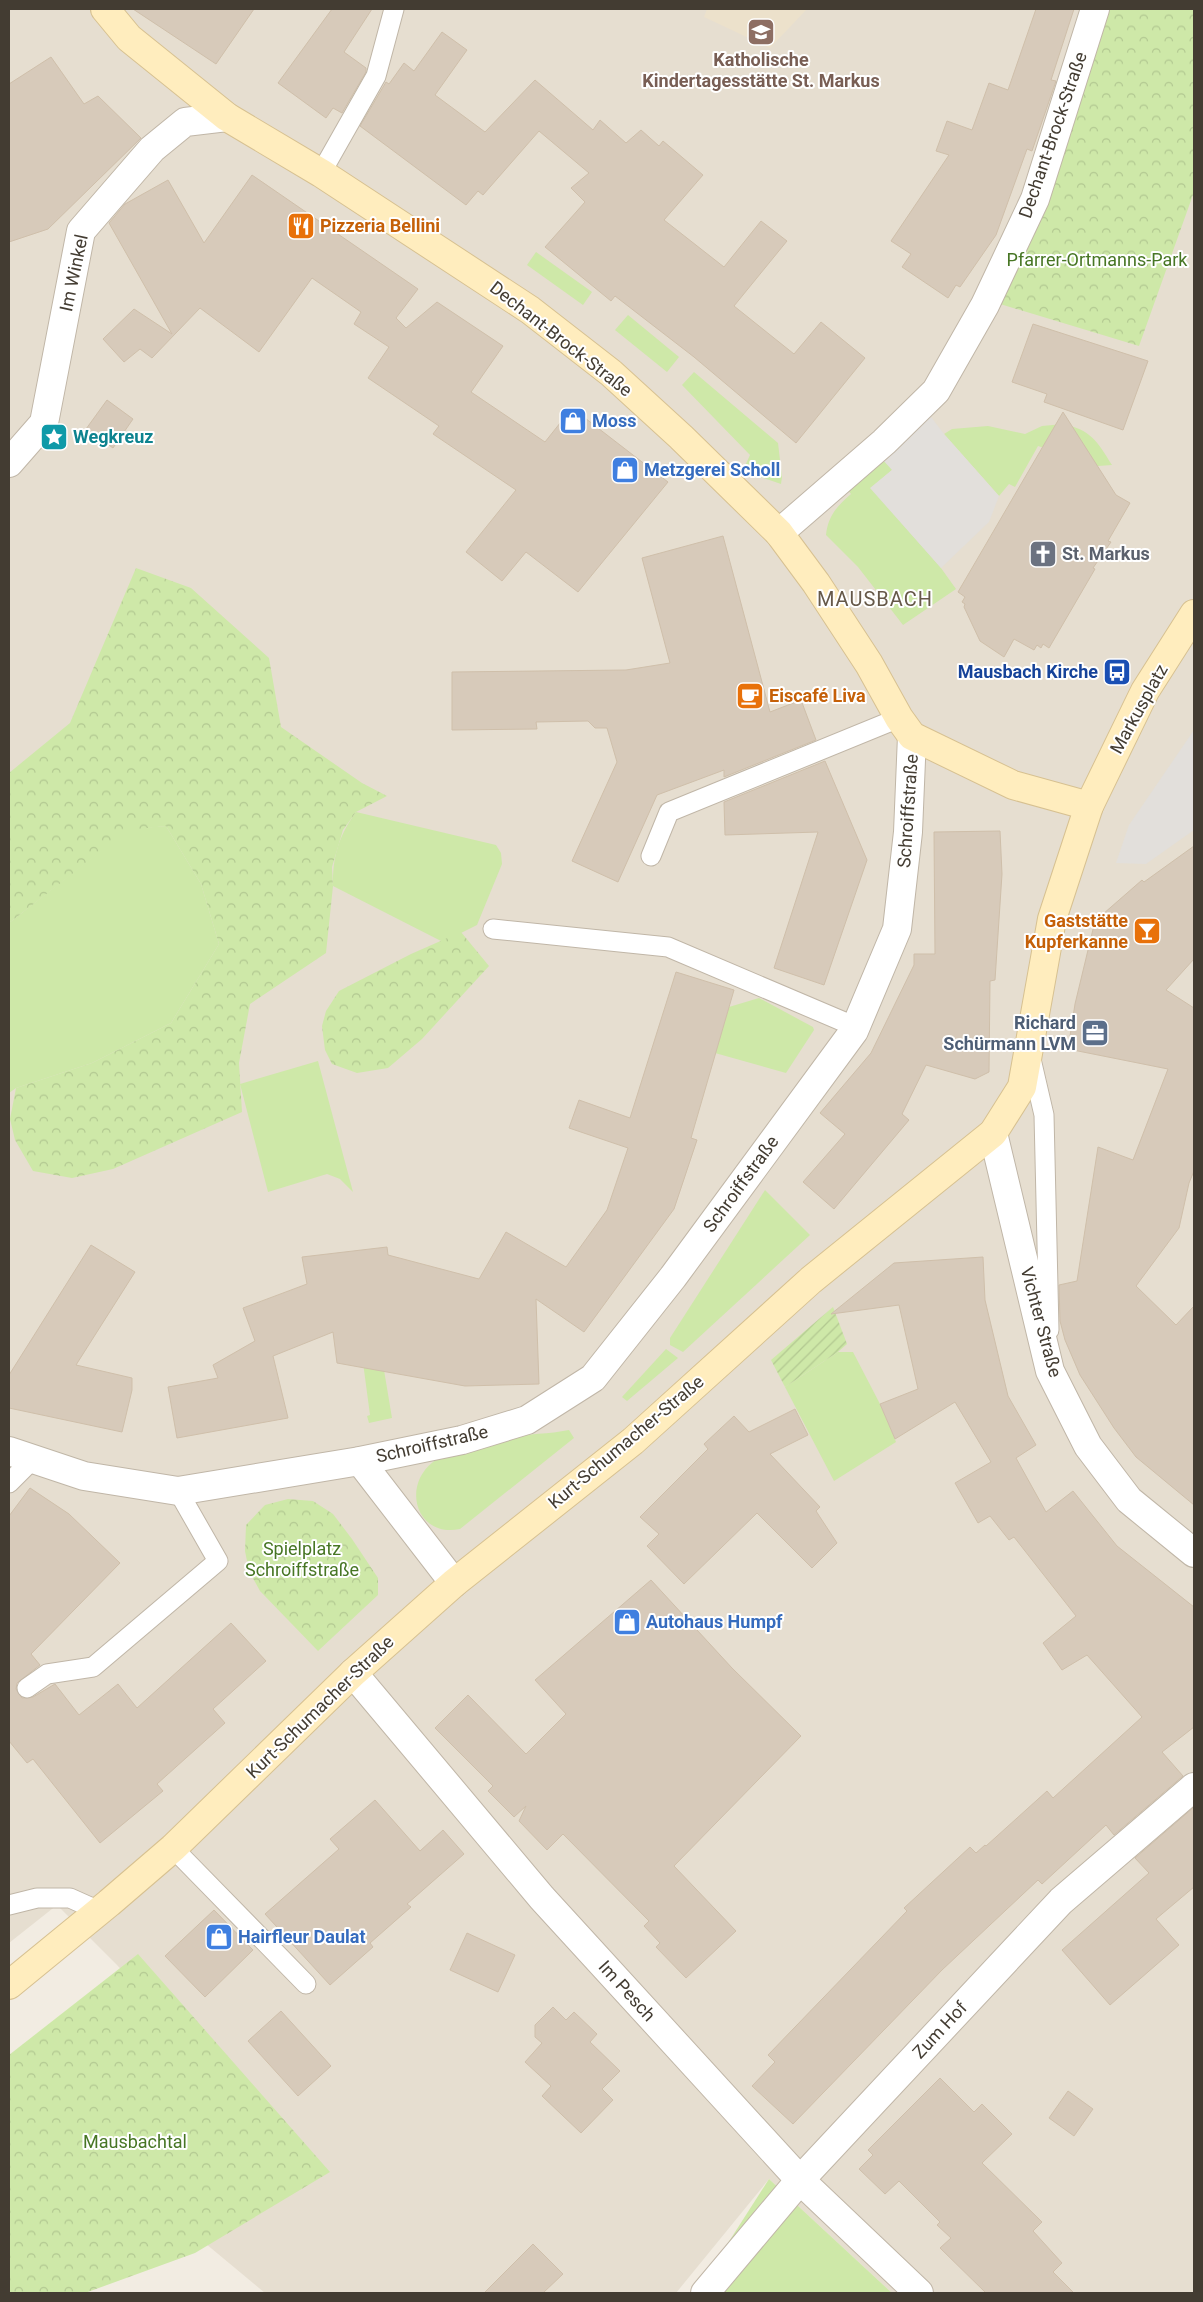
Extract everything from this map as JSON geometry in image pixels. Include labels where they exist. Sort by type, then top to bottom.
[{"type":"main road","name":"Dechant-Brock-Straße","points":[[105,9],[128,38],[227,116],[321,173],[530,310],[611,373],[681,437],[779,533],[816,583],[858,647],[906,727]]},
{"type":"main road","name":"Markusplatz","points":[[1090,806],[1145,691],[1194,614]]},
{"type":"main road","points":[[906,727],[1013,785],[1090,806]]},
{"type":"main road","name":"Kurt-Schumacher-Straße","points":[[9,1986],[173,1848],[353,1673],[454,1583],[633,1441],[811,1280],[993,1132],[1022,1087],[1052,919],[1090,806]]},
{"type":"street","name":"Dechant-Brock-Straße","points":[[779,533],[884,442],[936,391],[985,305],[1035,199],[1095,9]]},
{"type":"street","name":"Im Winkel","points":[[9,463],[44,423],[81,230],[152,149],[184,122],[227,116]]},
{"type":"street","name":"Schroiffstraße","points":[[21,1455],[84,1476],[178,1491],[360,1461],[462,1440],[528,1420],[593,1378],[672,1277],[856,1027],[897,929],[908,832],[906,727]]},
{"type":"street","name":"Vichter Straße","points":[[993,1132],[1050,1371],[1088,1446],[1129,1500],[1194,1552]]},
{"type":"street","name":"Schroiffstraße","points":[[360,1461],[454,1583]]},
{"type":"street","name":"Im Pesch","points":[[353,1673],[542,1898],[800,2180],[919,2293]]},
{"type":"street","name":"Zum Hof","points":[[706,2293],[800,2180],[1062,1901],[1194,1787]]},
{"type":"lane","points":[[321,173],[376,76],[394,9]]},
{"type":"lane","points":[[652,856],[669,812],[906,727]]},
{"type":"lane","points":[[492,929],[668,947],[856,1027]]},
{"type":"lane","points":[[1028,1050],[1044,1114],[1050,1371]]},
{"type":"lane","name":"Schroiffstraße","points":[[9,1483],[21,1455]]},
{"type":"lane","points":[[27,1688],[47,1674],[93,1667],[218,1561],[178,1491]]},
{"type":"lane","points":[[173,1848],[306,1984]]},
{"type":"lane","points":[[9,1905],[37,1898],[70,1898],[99,1911]]},
{"type":"shaded area","points":[[9,9],[1194,9],[1194,2293],[892,2293],[769,2179],[676,2293],[265,2293],[170,2214],[259,2120],[117,1965],[57,1905],[9,1943]]},
{"type":"shaded area","name":"Katholische Kindertagesstätte St. Markus","points":[[707,9],[807,9],[770,48],[704,17]]},
{"type":"shaded area","points":[[925,409],[944,434],[999,496],[989,522],[941,568],[870,488],[892,470],[882,459]]},
{"type":"shaded area","points":[[1194,730],[1194,830],[1146,864],[1116,863],[1129,825]]},
{"type":"green space","name":"Pfarrer-Ortmanns-Park","points":[[1110,9],[1194,9],[1194,192],[1139,346],[1000,304],[1046,203]]},
{"type":"green space","points":[[536,252],[592,292],[583,305],[527,265]]},
{"type":"green space","points":[[628,315],[679,357],[667,372],[615,330]]},
{"type":"green space","points":[[694,372],[778,443],[782,477],[781,484],[746,472],[744,468],[750,455],[682,385]]},
{"type":"green space","points":[[1063,424],[1073,426],[1087,433],[1102,449],[1112,465],[1098,466],[1038,446],[1015,487],[1009,484],[999,496],[944,434],[952,429],[988,426],[1025,434],[1042,426]]},
{"type":"green space","points":[[882,459],[893,469],[871,488],[941,568],[956,589],[903,625],[858,567],[826,535],[834,512],[851,494],[847,489]]},
{"type":"green space","points":[[136,568],[191,588],[269,658],[281,727],[362,783],[387,796],[356,812],[343,830],[332,867],[333,886],[326,953],[250,1004],[239,1063],[242,1112],[113,1169],[72,1178],[33,1171],[15,1140],[10,1119],[16,1088],[92,1063],[171,1023],[219,944],[201,884],[166,826],[129,830],[9,923],[9,773],[70,723]]},
{"type":"green space","points":[[356,812],[496,845],[501,853],[502,864],[477,925],[443,942],[333,886],[335,856],[345,829]]},
{"type":"green space","points":[[166,826],[201,884],[219,944],[171,1023],[92,1063],[16,1088],[9,1093],[9,923],[129,829]]},
{"type":"green space","points":[[461,932],[489,966],[422,1039],[388,1068],[357,1073],[332,1064],[325,1050],[322,1026],[326,1011],[339,991],[411,954]]},
{"type":"green space","points":[[759,998],[813,1027],[814,1030],[786,1073],[715,1053],[729,1007]]},
{"type":"green space","points":[[318,1061],[353,1192],[340,1179],[327,1174],[268,1192],[240,1084]]},
{"type":"green space","points":[[765,1190],[810,1235],[683,1352],[670,1345],[670,1338]]},
{"type":"green space","points":[[833,1307],[847,1344],[785,1387],[771,1360]]},
{"type":"green space","points":[[380,1346],[392,1418],[369,1423],[367,1416],[370,1415],[362,1355]]},
{"type":"green space","points":[[666,1349],[678,1358],[627,1401],[622,1397]]},
{"type":"green space","points":[[838,1352],[853,1352],[880,1404],[896,1442],[834,1481],[785,1387]]},
{"type":"green space","points":[[569,1430],[574,1438],[460,1529],[445,1530],[433,1526],[424,1518],[418,1508],[416,1497],[418,1484],[423,1472],[433,1462],[443,1456],[489,1439]]},
{"type":"green space","name":"Spielplatz Schroiffstraße","points":[[288,1499],[313,1501],[333,1514],[378,1578],[378,1595],[318,1651],[260,1591],[249,1571],[245,1551],[246,1525],[265,1505]]},
{"type":"green space","name":"Mausbachtal","points":[[138,1954],[330,2172],[195,2253],[85,2293],[9,2293],[9,2055]]},
{"type":"green space","points":[[769,2179],[892,2293],[696,2293]]},
{"type":"building","points":[[133,9],[254,9],[216,64]]},
{"type":"building","points":[[332,9],[372,9],[344,52],[366,68],[366,72],[342,113],[333,108],[326,118],[278,83]]},
{"type":"building","points":[[1036,9],[1074,9],[1051,80],[1056,81],[1032,151],[1027,149],[996,235],[960,287],[956,285],[948,298],[902,267],[911,254],[891,241],[949,155],[936,151],[947,121],[972,130],[989,83],[1008,90]]},
{"type":"building","points":[[442,32],[467,50],[435,95],[485,132],[535,80],[593,130],[600,120],[626,143],[641,130],[659,146],[663,141],[703,175],[664,220],[724,267],[761,221],[787,241],[734,306],[794,354],[821,322],[865,358],[796,443],[694,357],[615,296],[611,301],[545,247],[585,202],[571,188],[589,173],[539,131],[483,195],[478,191],[466,205],[360,126],[386,82],[389,84],[404,63],[414,71]]},
{"type":"building","points":[[51,57],[84,104],[98,96],[141,138],[48,229],[9,242],[9,84]]},
{"type":"building","points":[[252,175],[418,289],[396,318],[406,328],[437,302],[503,346],[471,392],[545,442],[572,408],[668,482],[578,592],[526,552],[502,581],[466,552],[516,490],[433,434],[439,426],[368,378],[389,347],[354,324],[361,312],[312,278],[259,352],[200,308],[152,358],[140,349],[124,362],[103,339],[134,309],[172,334],[109,223],[125,204],[168,180],[204,243]]},
{"type":"building","points":[[1033,324],[1148,361],[1123,430],[1044,402],[1047,394],[1012,382]]},
{"type":"building","points":[[107,400],[133,419],[113,448],[86,429]]},
{"type":"building","name":"St. Markus","points":[[1063,412],[1116,495],[1130,503],[1108,541],[1111,542],[1093,568],[1095,569],[1049,648],[1043,644],[1041,648],[1037,645],[1034,650],[1014,639],[1004,657],[980,641],[964,607],[965,604],[962,602],[965,597],[958,592]]},
{"type":"building","points":[[723,536],[770,712],[801,700],[816,740],[724,777],[724,770],[657,795],[618,882],[572,861],[617,762],[607,728],[595,728],[588,721],[536,722],[537,729],[452,730],[452,672],[626,670],[670,663],[642,558]]},
{"type":"building","points":[[825,761],[867,860],[824,985],[774,968],[818,832],[725,835],[724,802]]},
{"type":"building","points":[[1000,831],[1002,874],[995,980],[990,981],[989,1072],[975,1079],[926,1065],[902,1114],[909,1120],[834,1209],[803,1182],[845,1134],[820,1113],[871,1053],[914,965],[914,954],[935,954],[934,832]]},
{"type":"building","points":[[1194,846],[1194,959],[1166,990],[1194,1008],[1194,1171],[1189,1183],[1179,1228],[1136,1286],[1176,1325],[1194,1306],[1194,1505],[1136,1457],[1114,1428],[1080,1375],[1065,1340],[1060,1321],[1059,1285],[1077,1281],[1098,1147],[1133,1160],[1168,1069],[1068,1049],[1075,1004],[1095,921],[1142,880],[1144,882]]},
{"type":"building","points":[[676,972],[734,990],[691,1138],[697,1140],[674,1209],[584,1332],[536,1299],[539,1384],[465,1386],[337,1363],[333,1332],[273,1356],[288,1418],[177,1438],[168,1387],[218,1378],[213,1365],[255,1341],[243,1308],[307,1284],[302,1257],[387,1247],[388,1255],[479,1279],[506,1232],[566,1267],[607,1210],[628,1148],[569,1128],[579,1100],[630,1118]]},
{"type":"building","points":[[91,1245],[135,1272],[76,1365],[132,1378],[132,1390],[122,1432],[9,1408],[9,1375]]},
{"type":"building","points":[[983,1257],[985,1300],[1008,1396],[1036,1445],[1016,1458],[1046,1512],[1073,1491],[1117,1546],[1194,1607],[1194,1727],[1162,1752],[1183,1776],[1114,1835],[1106,1825],[1042,1884],[1038,1880],[942,1970],[793,2124],[752,2086],[775,2062],[768,2055],[907,1911],[904,1908],[970,1847],[976,1853],[986,1846],[1047,1791],[1053,1798],[1142,1717],[1087,1655],[1062,1670],[1043,1643],[1076,1616],[1014,1537],[1009,1540],[990,1516],[978,1523],[955,1483],[991,1462],[955,1402],[895,1439],[880,1404],[918,1389],[899,1305],[831,1314],[894,1263]]},
{"type":"building","points":[[795,1409],[808,1435],[770,1454],[820,1507],[816,1511],[837,1543],[812,1568],[757,1513],[684,1584],[647,1546],[659,1534],[640,1517],[708,1449],[704,1444],[734,1416],[749,1432]]},
{"type":"building","points":[[30,1488],[69,1514],[120,1563],[31,1654],[40,1665],[17,1683],[16,1689],[22,1698],[33,1697],[55,1684],[79,1715],[118,1684],[137,1708],[231,1623],[266,1661],[213,1709],[225,1723],[157,1784],[163,1791],[100,1843],[33,1759],[27,1763],[9,1741],[9,1516]]},
{"type":"building","points":[[651,1580],[732,1668],[801,1736],[674,1866],[736,1931],[686,1978],[656,1947],[660,1943],[644,1926],[649,1921],[563,1834],[547,1850],[519,1821],[526,1806],[514,1817],[488,1791],[493,1786],[435,1728],[468,1695],[526,1754],[566,1714],[535,1680]]},
{"type":"building","points":[[375,1800],[420,1851],[443,1830],[464,1854],[407,1904],[411,1907],[370,1943],[373,1947],[330,1985],[265,1914],[339,1849],[330,1839]]},
{"type":"building","points":[[1194,1807],[1194,1887],[1156,1919],[1179,1945],[1110,2005],[1062,1950],[1149,1873],[1135,1858]]},
{"type":"building","points":[[214,1910],[253,1950],[205,1997],[165,1956]]},
{"type":"building","points":[[467,1933],[515,1955],[498,1992],[450,1970]]},
{"type":"building","points":[[553,2007],[566,2020],[574,2012],[597,2034],[590,2042],[620,2071],[602,2089],[613,2100],[581,2133],[542,2096],[551,2086],[525,2062],[542,2043],[535,2037],[535,2025]]},
{"type":"building","points":[[281,2011],[331,2066],[298,2096],[248,2041]]},
{"type":"building","points":[[940,2078],[974,2112],[982,2104],[1012,2134],[982,2163],[1042,2222],[1033,2231],[1062,2263],[1053,2272],[1074,2293],[986,2293],[940,2248],[951,2238],[937,2225],[940,2222],[899,2181],[885,2194],[859,2169],[873,2155],[868,2150]]},
{"type":"building","points":[[1068,2091],[1093,2109],[1074,2136],[1049,2118]]},
{"type":"building","points":[[533,2244],[563,2274],[543,2293],[484,2293]]},
{"type":"place","name":"Katholische Kindertagesstätte St. Markus","points":[[761,32]]},
{"type":"place","name":"Pizzeria Bellini","points":[[301,226]]},
{"type":"place","name":"Moss","points":[[573,421]]},
{"type":"place","name":"Wegkreuz","points":[[54,437]]},
{"type":"place","name":"Metzgerei Scholl","points":[[625,470]]},
{"type":"place","name":"St. Markus","points":[[1043,554]]},
{"type":"place","name":"Mausbach Kirche","points":[[1117,672]]},
{"type":"place","name":"Eiscafé Liva","points":[[750,696]]},
{"type":"place","name":"Gaststätte Kupferkanne","points":[[1147,931]]},
{"type":"place","name":"Richard Schürmann LVM","points":[[1095,1033]]},
{"type":"place","name":"Autohaus Humpf","points":[[627,1622]]},
{"type":"place","name":"Hairfleur Daulat","points":[[219,1937]]},
{"type":"district","name":"MAUSBACH","points":[[875,599]]}]
